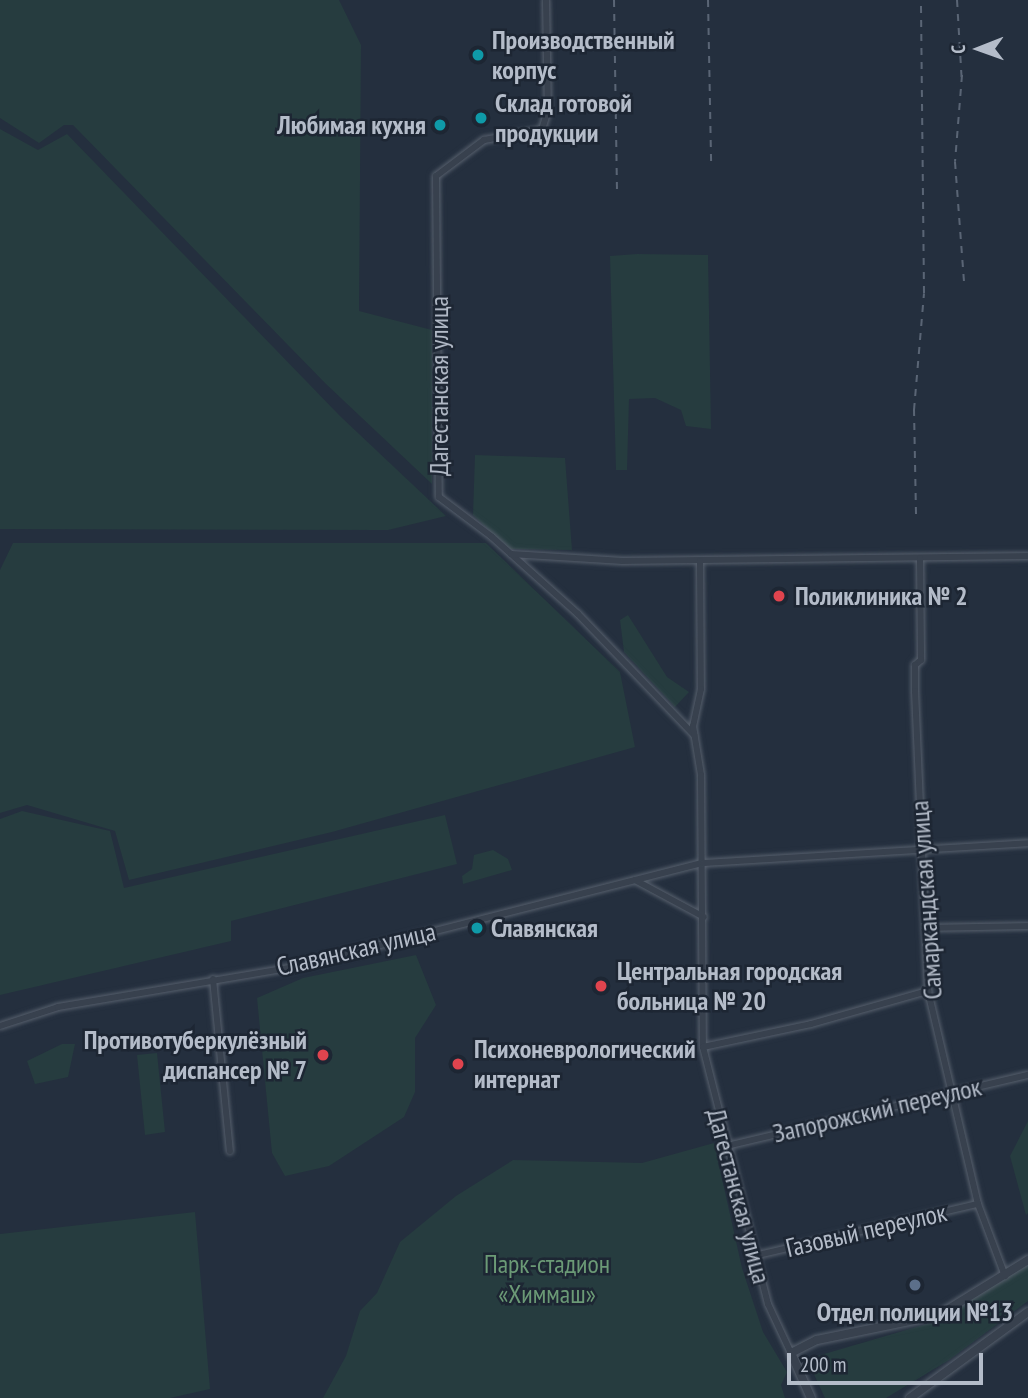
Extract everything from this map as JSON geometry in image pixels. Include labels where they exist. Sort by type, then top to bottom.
[{"type":"street","name":"Дагестанская улица","points":[[546,0],[548,110],[542,130],[484,140],[436,176],[439,498],[510,554],[578,614],[694,735]]},
{"type":"street","points":[[510,554],[700,561],[1028,556]]},
{"type":"street","name":"Самаркандская улица","points":[[920,558],[921,660],[915,665],[915,691],[919,809],[925,850],[928,990],[978,1204],[1005,1276]]},
{"type":"street","name":"Дагестанская улица","points":[[700,561],[701,689],[694,735],[701,764],[703,1047],[768,1304],[811,1398]]},
{"type":"street","name":"Славянская улица","points":[[0,1026],[77,1006],[213,979],[309,964],[703,863],[1028,843]]},
{"type":"street","points":[[632,880],[704,917]]},
{"type":"street","points":[[927,928],[1028,926]]},
{"type":"street","points":[[213,979],[230,1151]]},
{"type":"street","points":[[703,1047],[811,1024],[928,990]]},
{"type":"street","name":"Запорожский переулок","points":[[727,1146],[1028,1075]]},
{"type":"street","name":"Газовый переулок","points":[[754,1256],[978,1204]]},
{"type":"street","points":[[791,1353],[817,1340],[939,1315],[1028,1260]]},
{"type":"street","points":[[910,1398],[1028,1312]]},
{"type":"green space","points":[[0,0],[339,0],[361,45],[359,311],[432,330],[432,484],[326,384],[73,125],[64,125],[39,143],[0,118]]},
{"type":"green space","points":[[0,129],[38,150],[67,134],[340,416],[446,516],[388,530],[0,529]]},
{"type":"green space","points":[[708,255],[711,429],[686,426],[681,410],[655,398],[629,399],[627,470],[616,470],[610,256]]},
{"type":"green space","points":[[475,455],[565,458],[572,550],[509,549],[473,515]]},
{"type":"green space","points":[[13,543],[486,543],[620,672],[635,747],[332,832],[129,880],[115,831],[27,805],[0,813],[0,570]]},
{"type":"green space","points":[[628,615],[667,677],[689,692],[675,707],[624,652],[620,620]]},
{"type":"green space","points":[[22,811],[110,831],[124,888],[445,815],[457,864],[231,921],[231,941],[0,995],[0,819]]},
{"type":"green space","points":[[493,850],[508,859],[512,870],[463,884],[462,876],[472,869],[474,855]]},
{"type":"green space","name":"Противотуберкулёзный диспансер № 7","points":[[416,955],[436,1005],[415,1038],[415,1092],[404,1117],[329,1166],[285,1176],[272,1153],[257,998],[303,978]]},
{"type":"green space","points":[[62,1044],[75,1044],[68,1077],[35,1084],[27,1061]]},
{"type":"green space","points":[[157,1053],[165,1132],[145,1135],[137,1055]]},
{"type":"green space","points":[[1028,1121],[1028,1213],[1026,1215],[1010,1156]]},
{"type":"green space","name":"Парк-стадион «Химмаш»","points":[[714,1143],[742,1268],[763,1332],[787,1372],[781,1385],[785,1398],[323,1398],[346,1356],[360,1311],[377,1293],[400,1242],[456,1196],[513,1160],[642,1163]]},
{"type":"green space","points":[[195,1212],[210,1389],[170,1398],[0,1398],[0,1234]]},
{"type":"green space","points":[[1028,1264],[1028,1301],[949,1360],[886,1398],[825,1398],[807,1359],[937,1321]]},
{"type":"railway","points":[[614,0],[617,194]]},
{"type":"railway","points":[[708,0],[711,161]]},
{"type":"railway","points":[[916,514],[914,410],[924,293],[921,0]]},
{"type":"railway","points":[[957,0],[962,84]]},
{"type":"railway","points":[[962,75],[955,162],[964,283]]},
{"type":"place","name":"Производственный корпус","points":[[478,55]]},
{"type":"place","name":"Склад готовой продукции","points":[[481,118]]},
{"type":"place","name":"Любимая кухня","points":[[440,125]]},
{"type":"place","name":"Поликлиника № 2","points":[[779,596]]},
{"type":"place","name":"Славянская","points":[[477,928]]},
{"type":"place","name":"Центральная городская больница № 20","points":[[601,986]]},
{"type":"place","name":"Противотуберкулёзный диспансер № 7","points":[[323,1055]]},
{"type":"place","name":"Психоневрологический интернат","points":[[458,1064]]},
{"type":"place","name":"Отдел полиции №13","points":[[915,1285]]}]
